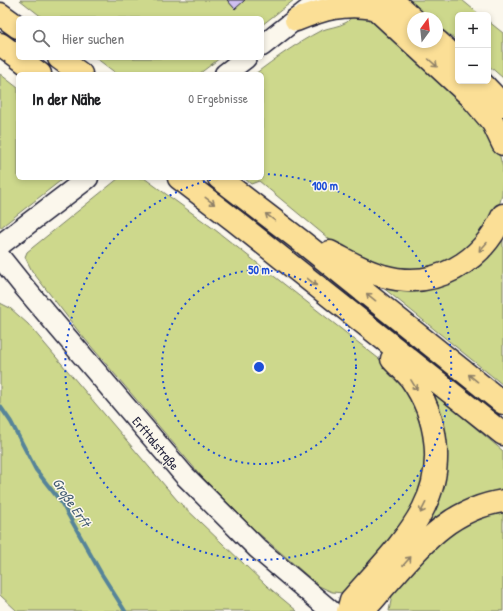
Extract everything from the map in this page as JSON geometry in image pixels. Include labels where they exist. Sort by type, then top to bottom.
[{"type":"highway","points":[[296,20],[336,7],[359,6],[377,3],[407,16]]},
{"type":"highway","points":[[377,3],[470,96],[494,123],[503,144]]},
{"type":"highway","points":[[0,14],[16,26]]},
{"type":"highway","points":[[0,44],[16,56]]},
{"type":"highway","points":[[443,46],[455,57]]},
{"type":"highway","points":[[21,60],[37,72]]},
{"type":"highway","points":[[62,60],[78,72]]},
{"type":"highway","points":[[483,84],[503,105]]},
{"type":"highway","points":[[181,180],[363,322],[503,434]]},
{"type":"highway","points":[[222,180],[301,241],[503,403]]},
{"type":"highway","points":[[301,241],[330,252],[365,270],[382,276],[399,280],[420,280],[454,269],[468,260],[491,238],[503,215]]},
{"type":"highway","points":[[348,611],[351,600],[397,547],[423,509],[433,481],[436,454],[433,424],[424,402],[410,378],[390,357],[363,322]]},
{"type":"highway","points":[[362,611],[426,541],[448,522],[477,507],[503,500]]},
{"type":"highway","points":[[384,611],[386,593],[390,580]]},
{"type":"main road","points":[[264,44],[320,0]]},
{"type":"main road","points":[[228,72],[243,60]]},
{"type":"main road","points":[[0,245],[85,180]]},
{"type":"main road","name":"Erfttalstraße","points":[[0,257],[184,475],[258,549],[331,611]]},
{"type":"green space","points":[[20,0],[294,0],[264,23],[264,16],[40,16]]},
{"type":"green space","points":[[404,0],[462,0],[476,12],[455,12],[455,39],[443,30],[443,12],[419,12]]},
{"type":"green space","points":[[353,11],[367,14],[467,101],[496,142],[503,168],[502,195],[496,217],[484,236],[430,272],[382,271],[334,243],[259,181],[251,184],[246,180],[264,180],[264,72],[258,72],[311,36],[320,31],[341,25],[350,19]]},
{"type":"green space","points":[[491,23],[503,33],[503,78],[491,68]]},
{"type":"green space","points":[[99,60],[217,60],[202,72],[114,72]]},
{"type":"green space","points":[[0,74],[16,86],[16,180],[61,180],[0,228]]},
{"type":"green space","points":[[117,180],[147,180],[214,229],[397,373],[429,431],[426,482],[398,534],[344,593],[332,592],[319,586],[256,531],[202,477],[79,332],[32,271],[25,257],[27,252]]},
{"type":"green space","points":[[503,227],[503,385],[376,282],[415,288]]},
{"type":"green space","points":[[0,303],[10,308],[28,324],[177,500],[267,586],[297,611],[17,611],[0,595]]},
{"type":"green space","points":[[430,390],[503,451],[503,495],[403,548],[432,502]]},
{"type":"green space","points":[[503,507],[503,611],[389,611],[393,590],[446,530]]},
{"type":"building","points":[[227,0],[245,0],[235,9]]},
{"type":"waterway","name":"Große Erft","points":[[0,406],[11,422],[36,470],[61,502],[101,573],[125,611]]}]
